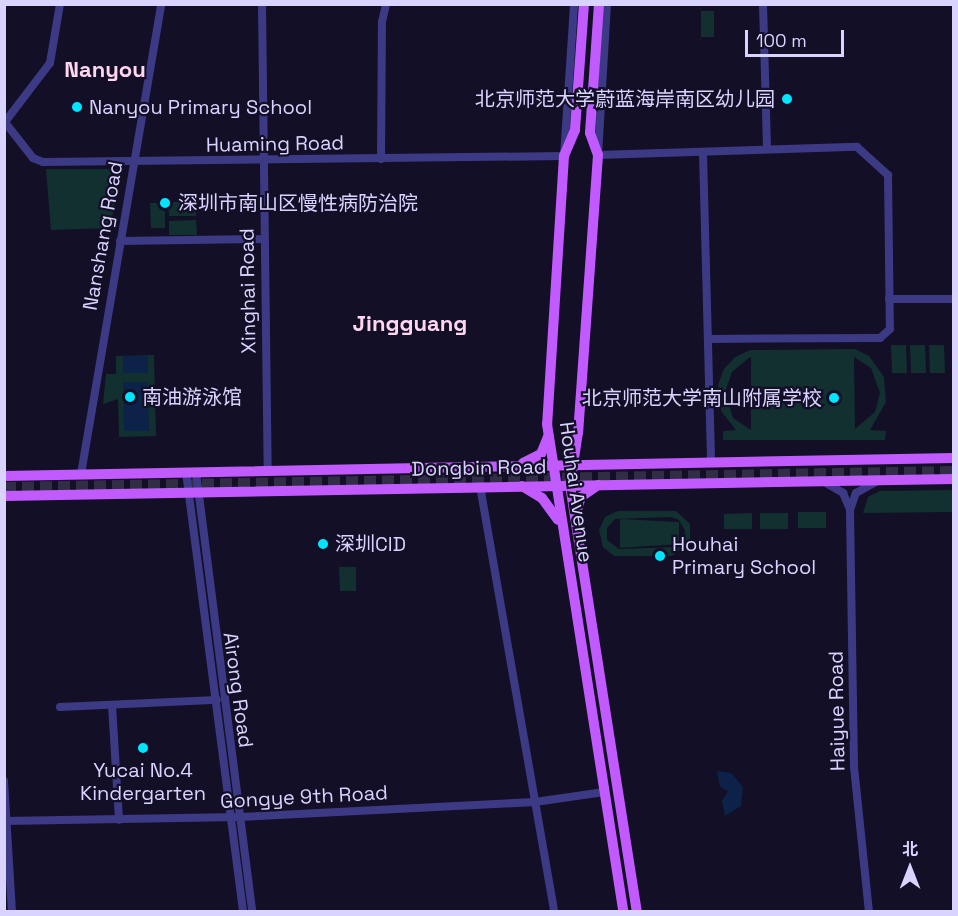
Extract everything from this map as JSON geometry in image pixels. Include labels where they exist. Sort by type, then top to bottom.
[{"type":"main road","name":"Houhai Avenue","points":[[584,4],[575,130],[564,156],[547,407],[561,525],[623,912]]},
{"type":"main road","name":"Houhai Avenue","points":[[599,4],[590,133],[598,155],[577,443],[570,485],[637,912]]},
{"type":"main road","points":[[519,465],[541,454],[549,437]]},
{"type":"main road","points":[[577,443],[586,455],[603,463]]},
{"type":"main road","name":"Dongbin Road","points":[[4,476],[711,460],[954,458]]},
{"type":"main road","name":"Dongbin Road","points":[[7,497],[885,478],[954,479]]},
{"type":"main road","points":[[519,485],[542,498],[561,525]]},
{"type":"main road","points":[[574,520],[581,497],[599,485]]},
{"type":"street","points":[[5,122],[50,63],[60,4]]},
{"type":"street","name":"Nanshang Road","points":[[81,474],[132,163],[161,4]]},
{"type":"street","name":"Xinghai Road","points":[[262,4],[268,470]]},
{"type":"street","points":[[381,159],[382,22],[386,4]]},
{"type":"street","points":[[564,156],[574,4]]},
{"type":"street","points":[[607,4],[598,155],[857,147],[888,175],[890,329],[880,338],[708,339]]},
{"type":"street","points":[[763,4],[767,149]]},
{"type":"street","name":"Huaming Road","points":[[5,122],[37,161],[132,163],[564,156]]},
{"type":"street","points":[[703,153],[711,460]]},
{"type":"street","points":[[120,241],[264,239]]},
{"type":"street","points":[[889,299],[954,298]]},
{"type":"street","name":"Airong Road","points":[[191,472],[234,817],[243,912]]},
{"type":"street","points":[[850,510],[856,493],[885,478]]},
{"type":"street","points":[[811,480],[839,489],[850,510]]},
{"type":"street","points":[[480,486],[554,912]]},
{"type":"street","name":"Haiyue Road","points":[[850,510],[854,766],[869,912]]},
{"type":"street","points":[[60,707],[219,700]]},
{"type":"street","points":[[112,705],[119,820]]},
{"type":"street","points":[[4,782],[8,893],[12,912]]},
{"type":"street","name":"Gongye 9th Road","points":[[6,821],[234,817],[535,802],[604,792]]},
{"type":"street","name":"Airong Road","points":[[234,817],[252,912]]},
{"type":"green space","points":[[701,11],[714,11],[714,37],[701,37]]},
{"type":"green space","points":[[46,169],[121,169],[110,228],[51,230]]},
{"type":"green space","points":[[168,202],[196,202],[196,216],[169,216]]},
{"type":"green space","points":[[150,203],[165,203],[165,228],[151,228]]},
{"type":"green space","points":[[196,220],[197,235],[169,235],[169,221]]},
{"type":"green space","points":[[891,345],[906,345],[907,373],[892,373]]},
{"type":"green space","points":[[910,345],[925,345],[926,373],[911,373]]},
{"type":"green space","points":[[929,345],[944,345],[945,373],[930,373]]},
{"type":"green space","points":[[855,349],[869,356],[884,377],[886,402],[870,430],[886,431],[885,440],[723,440],[723,431],[736,430],[721,411],[718,385],[724,369],[735,357],[750,350]],"holes":[[[854,357],[871,368],[880,393],[875,412],[855,429]],[[751,358],[751,430],[733,418],[725,392],[732,372]]]},
{"type":"green space","name":"南油游泳馆","points":[[154,355],[156,436],[119,437],[118,399],[103,404],[106,374],[116,374],[116,356]]},
{"type":"green space","points":[[953,490],[953,512],[863,513],[868,497],[880,491]]},
{"type":"green space","points":[[618,511],[676,511],[690,524],[690,542],[672,556],[614,556],[603,547],[599,530],[605,517]],"holes":[[[671,517],[679,520],[685,531],[684,539],[676,547],[619,549],[607,540],[607,528],[615,519]]]},
{"type":"green space","points":[[798,512],[826,512],[826,528],[798,528]]},
{"type":"green space","points":[[752,513],[752,529],[724,529],[724,514]]},
{"type":"green space","points":[[760,513],[788,513],[788,529],[760,529]]},
{"type":"green space","points":[[620,519],[679,522],[679,544],[620,548]]},
{"type":"green space","points":[[339,567],[356,567],[356,591],[340,591]]},
{"type":"water","points":[[123,356],[148,356],[148,373],[123,373]]},
{"type":"water","points":[[123,382],[148,382],[149,431],[124,431]]},
{"type":"water","points":[[717,771],[731,773],[743,787],[741,806],[725,816],[722,801],[728,791],[720,787]]},
{"type":"tunnel","points":[[4,488],[954,472]]},
{"type":"place","name":"北京师范大学蔚蓝海岸南区幼儿园","points":[[787,99]]},
{"type":"place","name":"Nanyou Primary School","points":[[77,107]]},
{"type":"place","name":"深圳市南山区慢性病防治院","points":[[165,203]]},
{"type":"place","name":"南油游泳馆","points":[[130,397]]},
{"type":"place","name":"北京师范大学南山附属学校","points":[[834,398]]},
{"type":"place","name":"深圳CID","points":[[323,544]]},
{"type":"place","name":"Houhai Primary School","points":[[660,556]]},
{"type":"place","name":"Yucai No.4 Kindergarten","points":[[143,748]]},
{"type":"district","name":"Nanyou","points":[[105,70]]},
{"type":"district","name":"Jingguang","points":[[410,324]]}]
